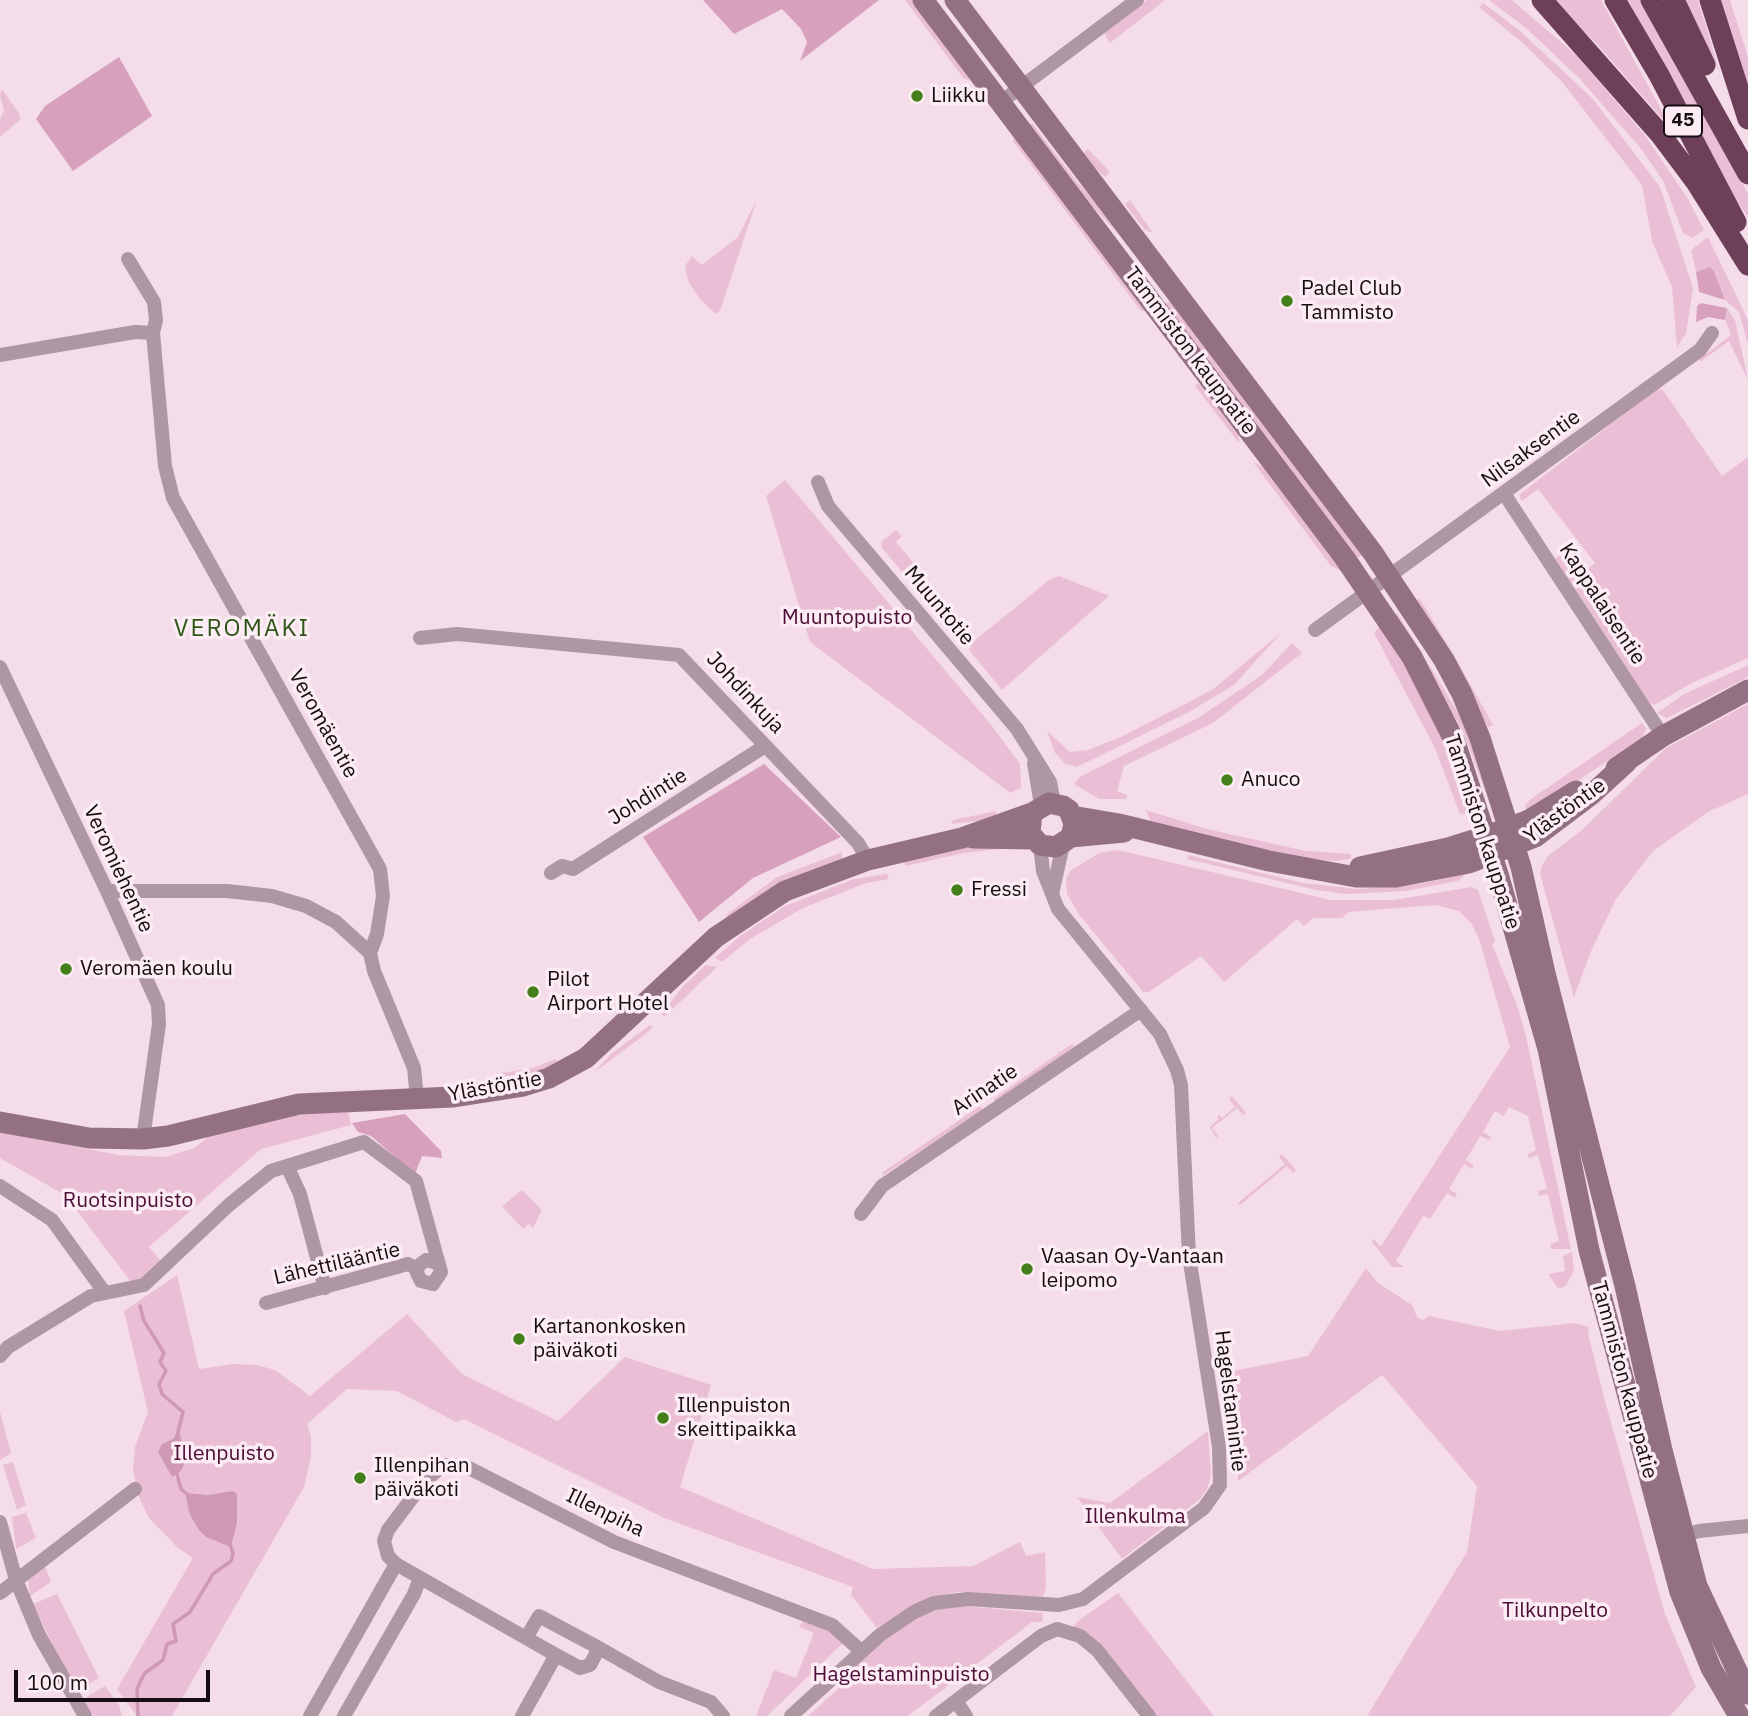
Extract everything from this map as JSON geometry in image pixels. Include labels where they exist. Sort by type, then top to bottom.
[{"type":"highway","points":[[1526,0],[1586,49]]},
{"type":"highway","points":[[1542,0],[1660,134],[1696,182],[1748,265]]},
{"type":"highway","name":"45","points":[[1615,0],[1659,75],[1748,245]]},
{"type":"highway","name":"45","points":[[1651,0],[1748,174]]},
{"type":"highway","points":[[1674,0],[1693,43],[1748,144]]},
{"type":"highway","points":[[1710,0],[1748,119]]},
{"type":"main road","name":"Tammiston kauppatie","points":[[923,0],[1261,445],[1369,594],[1412,657],[1455,742],[1489,846],[1548,1049],[1588,1244],[1675,1538],[1748,1694]]},
{"type":"main road","name":"Tammiston kauppatie","points":[[955,0],[1390,579],[1462,694],[1513,836],[1675,1538],[1685,1605],[1711,1668],[1740,1716]]},
{"type":"main road","name":"Ylästöntie","points":[[962,838],[1037,842],[1050,848],[1069,833],[1142,830],[1269,861],[1356,877],[1396,877],[1469,863],[1489,846],[1513,836],[1535,817],[1627,762],[1663,736],[1748,690]]},
{"type":"main road","name":"Ylästöntie","points":[[0,1122],[89,1138],[143,1139],[168,1136],[299,1104],[417,1098],[512,1088],[549,1078],[601,1046],[697,954],[752,911],[785,891],[869,860],[962,838],[1042,807],[1063,806],[1069,833]]},
{"type":"main road","points":[[1037,842],[1029,825],[1042,807]]},
{"type":"street","points":[[1001,102],[1137,0]]},
{"type":"street","name":"Veromäentie","points":[[128,259],[154,302],[156,320],[153,333],[164,466],[173,498],[380,869],[383,896],[370,953]]},
{"type":"street","points":[[0,355],[135,332],[153,333]]},
{"type":"street","name":"Nilsaksentie","points":[[1315,630],[1390,579],[1700,351],[1712,333]]},
{"type":"street","name":"Muuntotie","points":[[818,482],[828,506],[1017,729],[1050,782],[1042,807]]},
{"type":"street","name":"Kappalaisentie","points":[[1505,495],[1663,736]]},
{"type":"street","name":"Johdinkuja","points":[[420,638],[457,634],[679,656],[858,843],[869,860]]},
{"type":"street","name":"Veromiehentie","points":[[0,667],[107,891],[158,1006],[159,1024],[143,1139]]},
{"type":"street","name":"Johdintie","points":[[551,873],[562,866],[573,869],[765,746]]},
{"type":"street","points":[[1051,895],[1069,833]]},
{"type":"street","name":"Hagelstamintie","points":[[791,1716],[861,1651],[914,1612],[949,1600],[1059,1605],[1083,1599],[1204,1508],[1220,1485],[1222,1472],[1189,1256],[1181,1085],[1170,1051],[1141,1010],[1058,909],[1043,871],[1037,842]]},
{"type":"street","points":[[107,891],[227,891],[272,895],[306,906],[335,922],[370,953],[374,971],[414,1068],[417,1098]]},
{"type":"street","name":"Arinatie","points":[[861,1214],[882,1186],[1141,1010]]},
{"type":"street","points":[[0,1356],[8,1347],[91,1296],[144,1285],[230,1204],[271,1171],[363,1143],[416,1181],[437,1263]]},
{"type":"street","points":[[287,1166],[300,1194],[325,1288]]},
{"type":"street","points":[[0,1186],[52,1220],[105,1293]]},
{"type":"street","name":"Lähettilääntie","points":[[266,1303],[408,1265],[417,1269],[421,1281],[433,1284],[441,1275],[437,1263],[426,1260],[417,1269]]},
{"type":"street","name":"Illenpiha","points":[[396,1564],[385,1550],[384,1541],[388,1530],[433,1473],[443,1465],[463,1465],[614,1542],[832,1625],[861,1651]]},
{"type":"street","points":[[0,1593],[135,1489]]},
{"type":"street","points":[[0,1522],[16,1580],[51,1659],[85,1716]]},
{"type":"street","points":[[1675,1538],[1748,1526]]},
{"type":"street","points":[[310,1716],[396,1564],[580,1668],[590,1665],[599,1648]]},
{"type":"street","points":[[344,1716],[414,1594],[420,1578]]},
{"type":"street","points":[[1057,1629],[1059,1605]]},
{"type":"street","points":[[526,1638],[538,1616],[659,1682],[711,1702],[723,1716]]},
{"type":"street","points":[[936,1716],[1041,1636],[1057,1629],[1080,1636],[1097,1650],[1149,1716]]},
{"type":"street","points":[[522,1716],[556,1655]]},
{"type":"street","points":[[956,1701],[966,1716]]},
{"type":"green space","points":[[905,0],[913,0],[970,80],[964,79]]},
{"type":"green space","points":[[1147,0],[1165,0],[1110,43],[1104,33]]},
{"type":"green space","points":[[1489,0],[1512,0],[1576,55],[1644,134],[1688,199],[1704,230],[1692,238],[1683,233],[1663,181],[1642,150],[1580,79],[1526,28]]},
{"type":"green space","points":[[1552,0],[1601,0],[1673,131],[1595,42]]},
{"type":"green space","points":[[1628,0],[1643,0],[1694,92],[1748,194],[1748,217],[1727,187]]},
{"type":"green space","points":[[1681,0],[1698,0],[1720,73],[1685,7]]},
{"type":"green space","points":[[1721,0],[1730,0],[1748,57],[1748,88]]},
{"type":"green space","points":[[1483,3],[1519,30],[1593,99],[1660,187],[1693,288],[1686,333],[1677,347],[1672,287],[1652,241],[1642,185],[1563,83],[1525,45],[1479,7]]},
{"type":"green space","points":[[2,89],[20,115],[20,120],[0,137],[0,120],[4,110],[0,96]]},
{"type":"green space","points":[[1032,123],[1077,182],[1113,220],[1141,262],[1072,185],[1028,126]]},
{"type":"green space","points":[[1014,136],[1145,311],[1141,311],[1013,141]]},
{"type":"green space","points":[[1088,149],[1110,172],[1105,177],[1081,155]]},
{"type":"green space","points":[[757,199],[720,311],[716,314],[700,299],[688,281],[685,266],[692,256],[702,265],[738,237]]},
{"type":"green space","points":[[1130,200],[1153,233],[1144,229],[1125,204]]},
{"type":"green space","points":[[1708,237],[1748,320],[1748,345],[1739,312],[1725,300],[1714,271],[1710,267],[1696,272],[1691,250]]},
{"type":"green space","points":[[1172,299],[1363,554],[1358,558],[1163,306]]},
{"type":"green space","points":[[1727,308],[1735,320],[1748,380],[1729,341],[1700,362],[1700,359],[1731,335],[1725,320]]},
{"type":"green space","points":[[1198,383],[1222,405],[1239,434],[1239,443],[1195,386]]},
{"type":"green space","points":[[1658,388],[1663,390],[1722,476],[1748,457],[1748,658],[1694,682],[1654,705],[1649,702],[1555,558],[1561,555],[1578,577],[1595,563],[1538,489],[1522,501],[1519,495]]},
{"type":"green space","points":[[1253,462],[1265,468],[1342,571],[1331,566]]},
{"type":"green space","name":"Muuntopuisto","points":[[785,480],[992,726],[1020,764],[1021,788],[1010,793],[810,642],[766,496]]},
{"type":"green space","points":[[896,530],[902,536],[896,542],[964,623],[955,634],[882,548],[881,542]]},
{"type":"green space","points":[[1059,576],[1109,596],[1002,690],[969,650],[973,642],[1049,580]]},
{"type":"green space","points":[[1420,599],[1493,725],[1488,727],[1474,705],[1415,601]]},
{"type":"green space","points":[[1397,613],[1470,732],[1495,802],[1490,804],[1463,731],[1393,616]]},
{"type":"green space","points":[[1381,624],[1402,655],[1441,734],[1468,813],[1460,814],[1434,746],[1374,633]]},
{"type":"green space","points":[[1281,633],[1234,685],[1187,713],[1077,767],[1066,764],[1055,753],[1047,731],[1070,752],[1088,750],[1121,737],[1212,690]]},
{"type":"green space","points":[[1292,643],[1302,653],[1213,723],[1124,766],[1117,791],[1127,795],[1126,799],[1099,799],[1074,784],[1081,776],[1198,718],[1262,675]]},
{"type":"green space","points":[[1748,665],[1748,677],[1667,718],[1657,713],[1684,694]]},
{"type":"green space","points":[[1748,704],[1748,794],[1708,812],[1653,851],[1616,899],[1592,949],[1574,997],[1540,874],[1542,865],[1548,856],[1582,830],[1666,748]]},
{"type":"green space","points":[[1642,723],[1646,728],[1642,738],[1544,803],[1526,809],[1525,805],[1531,799]]},
{"type":"green space","points":[[1146,810],[1207,829],[1306,851],[1351,854],[1351,859],[1335,861],[1281,855],[1158,825],[1150,820]]},
{"type":"green space","points":[[996,811],[996,819],[951,824],[953,820]]},
{"type":"green space","points":[[999,845],[1000,849],[964,853],[905,866],[904,861],[970,846]]},
{"type":"green space","points":[[1118,850],[1331,900],[1394,900],[1472,887],[1478,890],[1495,941],[1492,944],[1517,1005],[1526,1036],[1571,1249],[1551,1249],[1550,1244],[1559,1241],[1548,1194],[1539,1196],[1538,1191],[1547,1189],[1538,1155],[1529,1158],[1528,1154],[1536,1150],[1528,1116],[1509,1107],[1504,1116],[1495,1111],[1483,1132],[1491,1137],[1489,1140],[1480,1136],[1466,1160],[1474,1166],[1472,1169],[1464,1164],[1449,1189],[1457,1194],[1455,1198],[1447,1193],[1430,1219],[1423,1216],[1396,1261],[1404,1267],[1392,1267],[1372,1242],[1373,1239],[1381,1246],[1510,1047],[1479,939],[1471,923],[1459,911],[1436,905],[1349,912],[1342,918],[1313,918],[1304,926],[1297,919],[1224,982],[1201,956],[1149,992],[1143,992],[1080,916],[1067,894],[1066,879],[1070,871],[1099,853]]},
{"type":"green space","points":[[842,852],[842,861],[729,919],[726,915],[777,877]]},
{"type":"green space","points":[[1188,855],[1303,883],[1357,889],[1414,885],[1465,874],[1458,881],[1405,891],[1347,894],[1316,890],[1187,859]]},
{"type":"green space","points":[[887,874],[889,879],[866,883],[803,908],[750,939],[722,962],[715,958],[740,936],[785,906],[854,879]]},
{"type":"green space","points":[[706,965],[717,967],[664,1017],[662,1014],[683,986]]},
{"type":"green space","points":[[650,1025],[653,1027],[643,1036],[593,1073],[611,1054]]},
{"type":"green space","points":[[1072,1044],[1075,1046],[997,1101],[993,1099]]},
{"type":"green space","points":[[556,1059],[559,1066],[534,1074],[497,1078],[496,1074],[533,1068]]},
{"type":"green space","points":[[1232,1096],[1246,1113],[1243,1115],[1237,1108],[1212,1128],[1218,1136],[1216,1138],[1210,1127],[1218,1120],[1218,1114],[1222,1118],[1235,1107],[1229,1099]]},
{"type":"green space","points":[[980,1106],[984,1110],[882,1176],[883,1172]]},
{"type":"green space","name":"Ruotsinpuisto","points":[[348,1112],[351,1125],[261,1149],[149,1247],[162,1262],[141,1280],[131,1282],[65,1195],[0,1158],[0,1132],[119,1155],[166,1157],[194,1148],[213,1133],[288,1114]]},
{"type":"green space","points":[[1282,1154],[1296,1170],[1293,1173],[1287,1166],[1240,1205],[1238,1203],[1285,1164],[1279,1157]]},
{"type":"green space","points":[[522,1190],[542,1210],[533,1228],[529,1224],[523,1229],[502,1206]]},
{"type":"green space","points":[[1572,1252],[1574,1271],[1565,1287],[1558,1288],[1548,1274],[1565,1271],[1563,1256]]},
{"type":"green space","name":"Tilkunpelto","points":[[1366,1268],[1378,1283],[1412,1305],[1417,1317],[1423,1320],[1429,1316],[1500,1331],[1574,1323],[1589,1327],[1588,1333],[1605,1401],[1665,1614],[1696,1687],[1670,1716],[1367,1716],[1467,1552],[1477,1486],[1382,1375],[1238,1481],[1238,1448],[1223,1373],[1308,1356]]},
{"type":"green space","name":"Illenpuisto","points":[[177,1275],[199,1369],[233,1364],[257,1365],[275,1370],[310,1396],[407,1314],[462,1374],[558,1421],[625,1357],[711,1385],[680,1487],[873,1569],[973,1566],[1020,1542],[1026,1556],[1045,1552],[1046,1588],[1043,1597],[958,1592],[928,1598],[877,1628],[851,1595],[853,1587],[664,1518],[464,1419],[456,1422],[397,1391],[347,1389],[307,1424],[311,1436],[311,1458],[304,1487],[172,1716],[137,1716],[117,1689],[193,1558],[177,1547],[149,1518],[137,1493],[133,1468],[135,1447],[148,1412],[124,1311]]},
{"type":"green space","points":[[0,1412],[11,1453],[0,1460]]},
{"type":"green space","name":"Illenkulma","points":[[1208,1431],[1211,1475],[1207,1489],[1200,1499],[1122,1559],[1077,1497],[1110,1503]]},
{"type":"green space","points":[[13,1462],[26,1505],[17,1510],[3,1465]]},
{"type":"green space","points":[[26,1513],[36,1538],[16,1549],[12,1517]]},
{"type":"green space","points":[[44,1564],[51,1582],[30,1596],[28,1578]]},
{"type":"green space","points":[[1118,1593],[1214,1716],[1154,1716],[1073,1627]]},
{"type":"green space","points":[[57,1594],[99,1678],[81,1689],[73,1687],[33,1604]]},
{"type":"green space","name":"Hagelstaminpuisto","points":[[964,1606],[1043,1613],[1042,1622],[1032,1622],[908,1716],[808,1716],[850,1678],[851,1668],[908,1622],[931,1610]]},
{"type":"green space","points":[[803,1621],[826,1629],[843,1643],[767,1716],[756,1716],[774,1670],[796,1678],[814,1633],[799,1627]]},
{"type":"green space","points":[[105,1686],[119,1705],[122,1716],[94,1716],[86,1706],[87,1697]]},
{"type":"shaded area","points":[[703,0],[879,0],[800,61],[807,42],[801,29],[782,9],[734,34]]},
{"type":"shaded area","points":[[119,57],[152,116],[73,171],[36,119],[45,106]]},
{"type":"shaded area","points":[[1710,267],[1725,300],[1699,292],[1696,272]]},
{"type":"shaded area","points":[[1701,303],[1727,308],[1725,320],[1708,317],[1696,322],[1697,306]]},
{"type":"shaded area","points":[[764,764],[841,837],[753,878],[699,922],[643,837]]},
{"type":"shaded area","points":[[405,1114],[441,1151],[442,1158],[422,1156],[415,1174],[371,1136],[358,1132],[352,1123]]},
{"type":"shaded area","points":[[179,1432],[185,1451],[184,1464],[181,1471],[172,1477],[158,1452],[162,1444],[173,1439]]},
{"type":"shaded area","points":[[233,1491],[237,1494],[237,1522],[231,1547],[206,1537],[199,1530],[190,1515],[185,1493],[208,1495]]},
{"type":"waterway","points":[[140,1306],[144,1321],[164,1353],[160,1362],[166,1371],[159,1384],[162,1394],[183,1412],[177,1436]]},
{"type":"waterway","points":[[177,1474],[181,1489],[187,1494]]},
{"type":"waterway","points":[[138,1716],[137,1690],[140,1682],[145,1673],[163,1660],[167,1644],[176,1641],[173,1624],[190,1612],[213,1574],[231,1561],[233,1553],[230,1544]]},
{"type":"place","name":"Liikku","points":[[917,96]]},
{"type":"place","name":"Padel Club Tammisto","points":[[1287,301]]},
{"type":"place","name":"Anuco","points":[[1227,780]]},
{"type":"place","name":"Fressi","points":[[957,890]]},
{"type":"place","name":"Veromäen koulu","points":[[66,969]]},
{"type":"place","name":"Pilot Airport Hotel","points":[[533,992]]},
{"type":"place","name":"Vaasan Oy-Vantaan leipomo","points":[[1027,1269]]},
{"type":"place","name":"Kartanonkosken päiväkoti","points":[[519,1339]]},
{"type":"place","name":"Illenpuiston skeittipaikka","points":[[663,1418]]},
{"type":"place","name":"Illenpihan päiväkoti","points":[[360,1478]]},
{"type":"district","name":"VEROMÄKI","points":[[242,629]]}]
